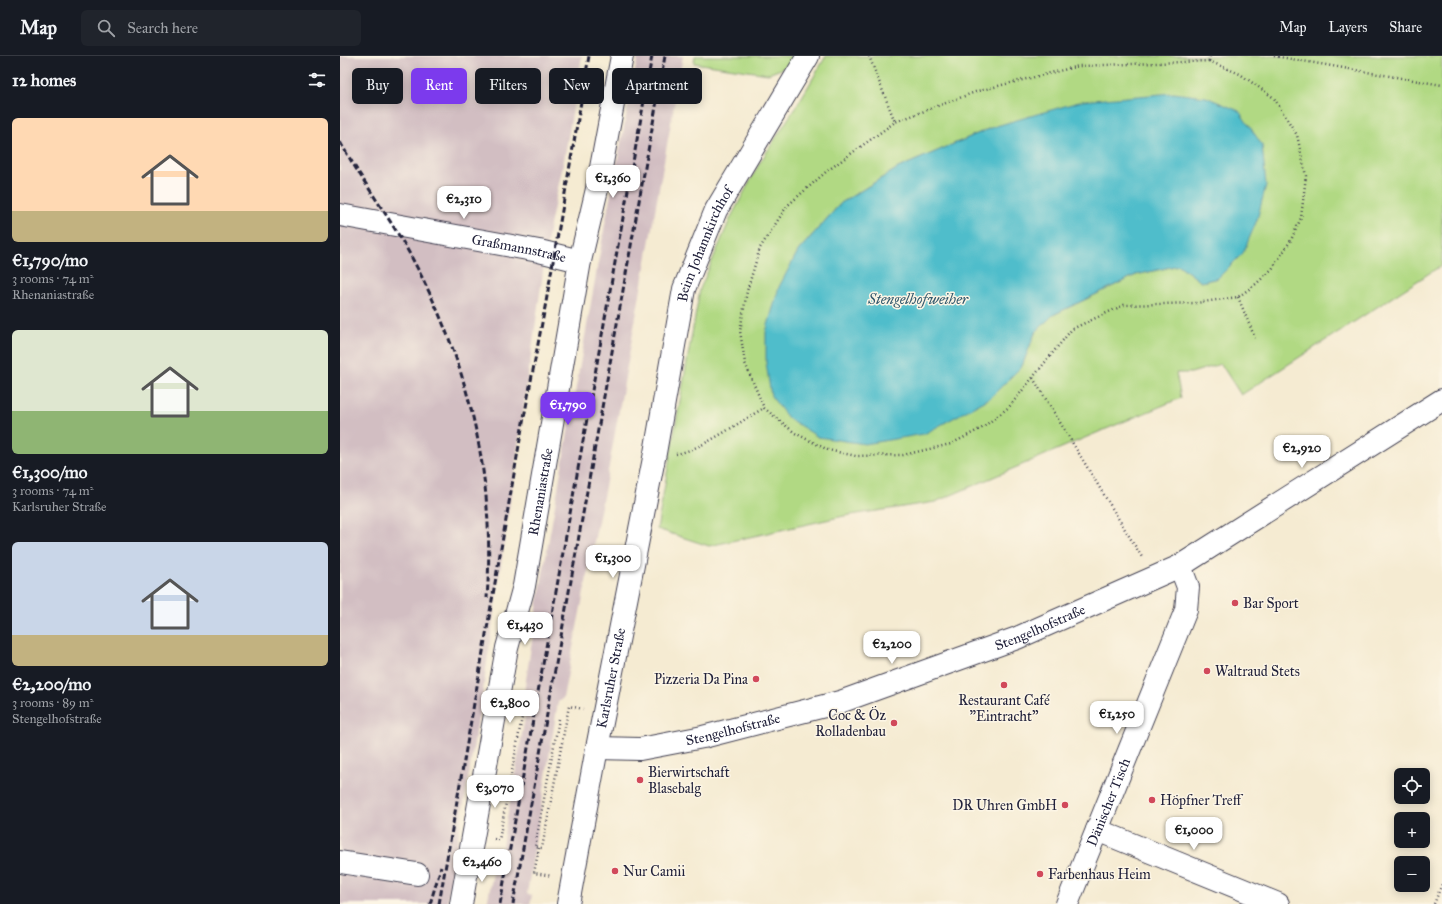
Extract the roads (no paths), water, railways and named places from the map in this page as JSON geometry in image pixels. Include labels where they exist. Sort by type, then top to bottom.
[{"type":"street","name":"Rhenaniastraße","points":[[460,904],[506,648],[524,586],[580,261],[598,189],[622,56]]},
{"type":"street","name":"Beim Johannkirchhof","points":[[655,453],[684,289],[716,210],[808,56]]},
{"type":"street","name":"Graßmannstraße","points":[[340,215],[531,250],[580,261]]},
{"type":"street","name":"Stengelhofstraße","points":[[597,748],[640,749],[703,738],[840,702],[1016,638],[1180,566],[1442,400]]},
{"type":"street","name":"Karlsruher Straße","points":[[568,904],[655,453]]},
{"type":"street","name":"Dänischer Tisch","points":[[1067,904],[1186,610],[1188,587],[1180,566]]},
{"type":"street","points":[[1097,830],[1278,904]]},
{"type":"street","points":[[340,862],[417,874]]},
{"type":"water","name":"Stengelhofweiher","points":[[1173,93],[1206,97],[1239,111],[1262,145],[1266,185],[1257,220],[1243,253],[1218,278],[1201,282],[1179,265],[1136,275],[1053,315],[1035,333],[1022,366],[990,398],[924,434],[865,444],[818,437],[788,418],[771,396],[766,363],[766,332],[779,287],[798,251],[841,203],[898,168],[993,127],[1082,101]]},
{"type":"railway","points":[[439,904],[589,56]]},
{"type":"railway","points":[[500,904],[652,56]]},
{"type":"railway","points":[[513,904],[665,56]]},
{"type":"railway","points":[[340,142],[412,258],[432,298],[449,339],[463,381],[474,423],[482,466],[487,509],[489,553],[487,598]]},
{"type":"railway","points":[[430,904],[441,867]]},
{"type":"place","name":"Bar Sport","points":[[1235,603]]},
{"type":"place","name":"Waltraud Stets","points":[[1207,671]]},
{"type":"place","name":"Pizzeria Da Pina","points":[[756,679]]},
{"type":"place","name":"Restaurant Café \"Eintracht\"","points":[[1004,685]]},
{"type":"place","name":"Coc & Öz Rolladenbau","points":[[894,723]]},
{"type":"place","name":"Bierwirtschaft Blasebalg","points":[[640,780]]},
{"type":"place","name":"Höpfner Treff","points":[[1152,800]]},
{"type":"place","name":"DR Uhren GmbH","points":[[1065,805]]},
{"type":"place","name":"Nur Camii","points":[[615,871]]},
{"type":"place","name":"Farbenhaus Heim","points":[[1040,874]]}]
